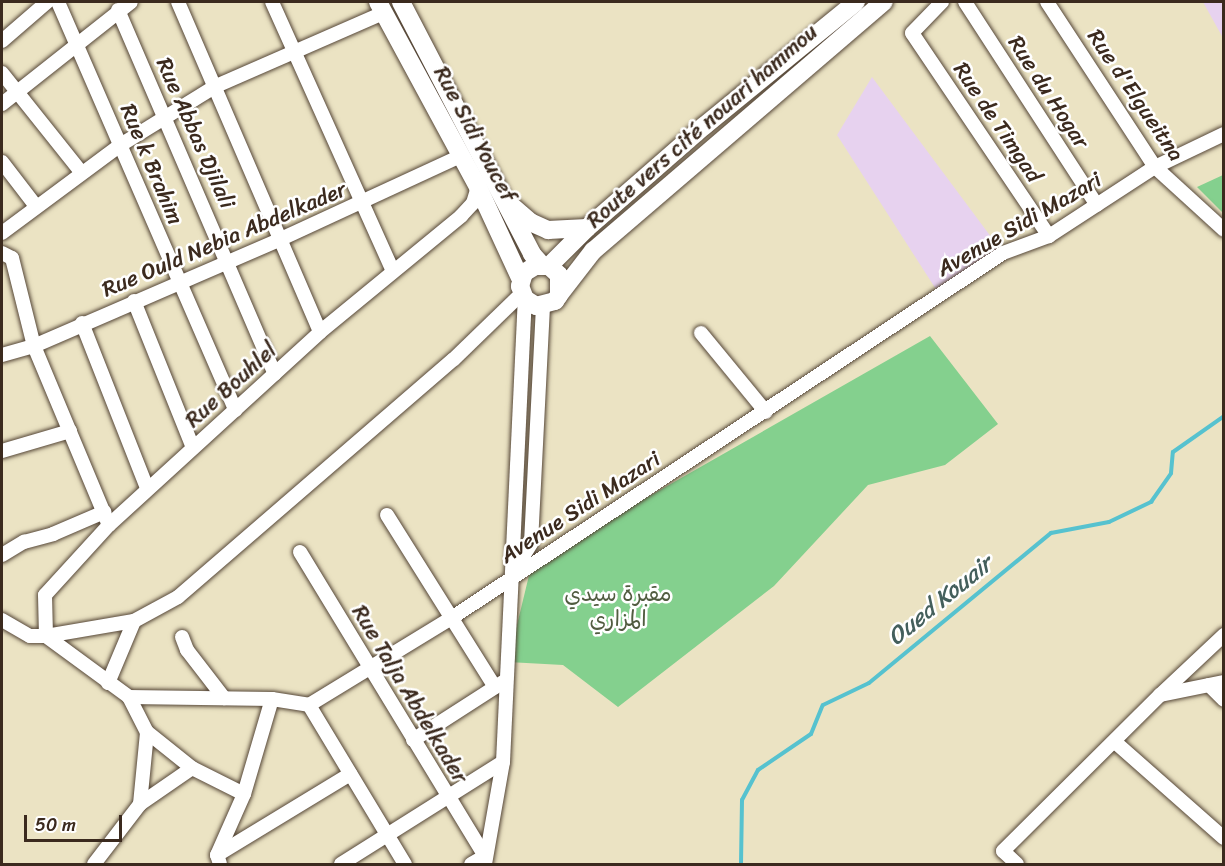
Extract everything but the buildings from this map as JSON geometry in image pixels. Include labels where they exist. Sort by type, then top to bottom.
[{"type":"main road","points":[[401,2],[532,254],[559,275],[559,295],[543,306],[523,290],[529,268],[546,266]]},
{"type":"main road","name":"Route vers cité nouari hammou","points":[[546,266],[587,228],[856,2]]},
{"type":"main road","name":"Route vers cité nouari hammou","points":[[559,295],[593,251],[884,2]]},
{"type":"main road","name":"Rue Sidi Youcef","points":[[380,7],[478,187],[523,290]]},
{"type":"main road","points":[[502,196],[530,222],[548,230],[587,228]]},
{"type":"street","points":[[2,41],[47,2]]},
{"type":"street","name":"Rue k Brahim","points":[[58,2],[122,144],[235,410]]},
{"type":"street","points":[[2,104],[130,2]]},
{"type":"street","points":[[178,2],[282,239],[320,333]]},
{"type":"street","points":[[272,2],[364,202],[393,272]]},
{"type":"street","name":"Rue de Timgad","points":[[942,2],[912,33],[1048,236]]},
{"type":"street","name":"Rue du Hogar","points":[[965,2],[1097,205]]},
{"type":"street","name":"Rue d'Elgueitna","points":[[1047,2],[1155,167],[1224,230]]},
{"type":"street","points":[[2,233],[35,205],[81,172],[216,86],[295,51],[380,7]]},
{"type":"street","name":"Rue Abbas Djilali","points":[[118,10],[229,262],[275,374]]},
{"type":"street","points":[[2,73],[81,172]]},
{"type":"street","name":"Avenue Sidi Mazari","points":[[309,705],[450,619],[511,576],[765,412],[1003,253],[1048,236],[1155,167],[1224,134]]},
{"type":"street","name":"Rue Ould Nebia Abdelkader","points":[[2,355],[34,346],[179,280],[229,262],[461,156]]},
{"type":"street","points":[[2,162],[35,205]]},
{"type":"street","name":"Rue Bouhlel","points":[[46,636],[45,595],[106,518],[147,488],[320,333],[461,216],[472,203],[478,187]]},
{"type":"street","points":[[2,253],[12,258],[34,346],[106,518],[24,542],[2,555]]},
{"type":"street","points":[[471,864],[485,860],[503,762],[501,683],[511,576],[523,290]]},
{"type":"street","points":[[2,620],[30,636],[46,636],[134,621],[178,597],[454,360],[523,290]]},
{"type":"street","points":[[134,301],[193,448]]},
{"type":"street","points":[[511,576],[531,543],[543,306]]},
{"type":"street","points":[[82,323],[147,488]]},
{"type":"street","points":[[701,333],[765,412]]},
{"type":"street","points":[[2,451],[70,431]]},
{"type":"street","points":[[387,516],[450,619],[501,683]]},
{"type":"street","name":"Rue Talja Abdelkader","points":[[300,552],[485,860]]},
{"type":"street","points":[[108,684],[134,621]]},
{"type":"street","points":[[1017,864],[1003,851],[1160,695],[1224,635]]},
{"type":"street","points":[[46,636],[108,684],[129,697],[147,732],[192,768],[244,794]]},
{"type":"street","points":[[183,637],[187,650],[224,698]]},
{"type":"street","points":[[1160,695],[1224,682]]},
{"type":"street","points":[[413,740],[501,683]]},
{"type":"street","points":[[1209,685],[1224,700]]},
{"type":"street","points":[[129,697],[272,699],[309,705],[405,864]]},
{"type":"street","points":[[219,860],[244,794],[272,699]]},
{"type":"street","points":[[140,804],[147,732]]},
{"type":"street","points":[[1114,742],[1224,838]]},
{"type":"street","points":[[341,864],[503,762]]},
{"type":"street","points":[[94,864],[140,804],[192,768]]},
{"type":"street","points":[[219,860],[350,774]]},
{"type":"shaded area","points":[[1203,2],[1223,2],[1223,38]]},
{"type":"shaded area","points":[[872,77],[1003,253],[939,294],[837,135]]},
{"type":"green space","points":[[1223,175],[1223,213],[1197,187]]},
{"type":"green space","name":"مقبرة سيدي المزاري","points":[[930,336],[998,424],[945,465],[868,485],[774,586],[618,707],[563,665],[508,662],[532,563]]},
{"type":"waterway","name":"Oued Kouair","points":[[741,864],[742,800],[758,770],[811,734],[823,705],[869,683],[1051,533],[1109,522],[1151,502],[1171,473],[1173,452],[1224,416]]}]
